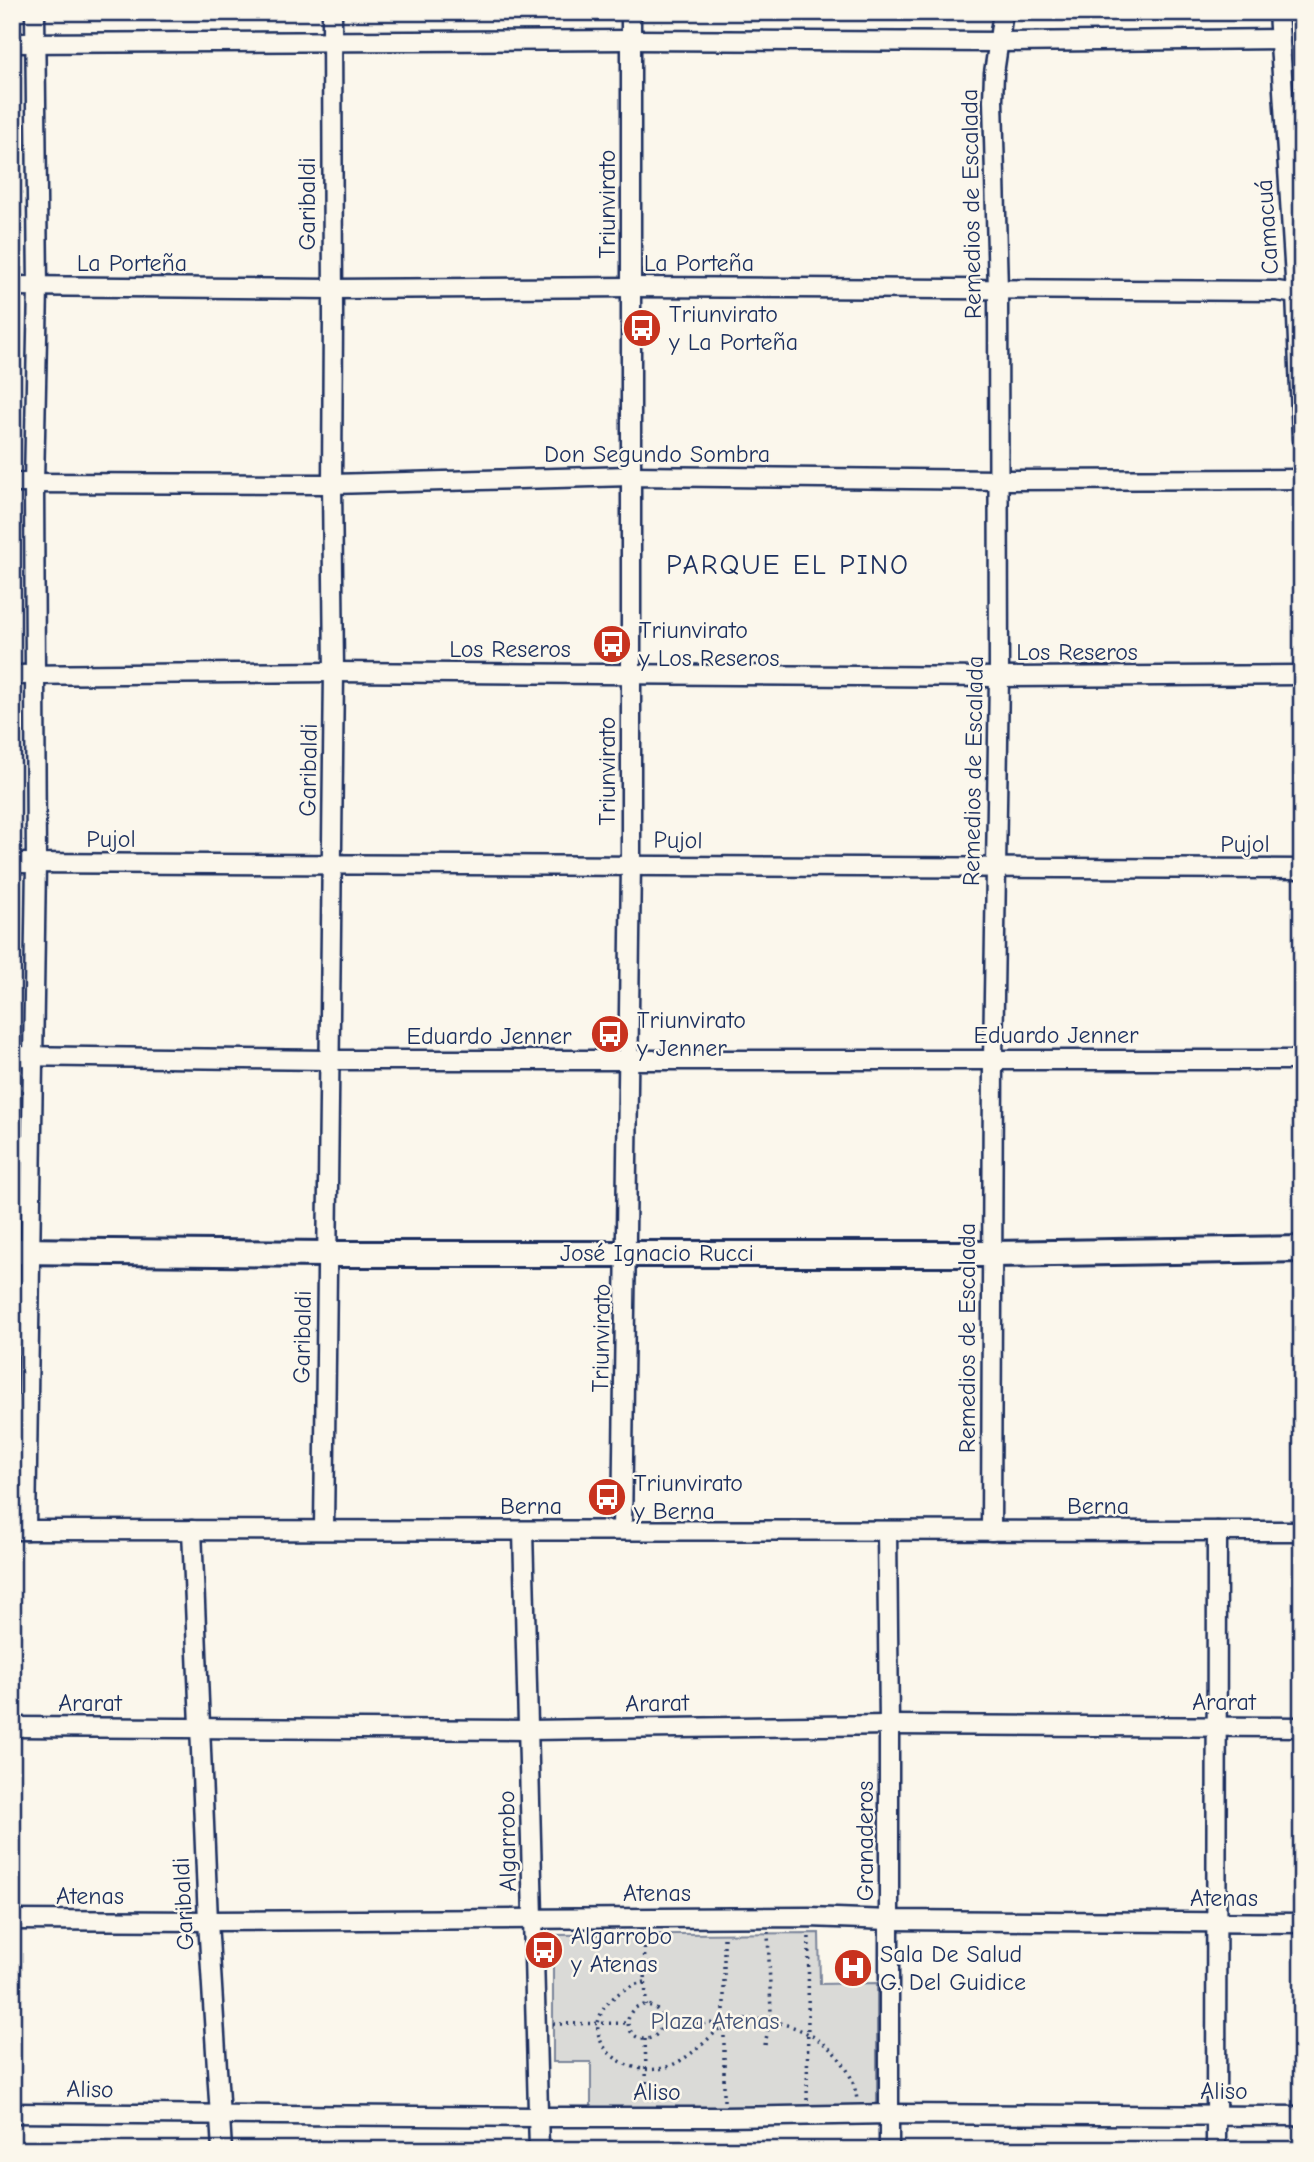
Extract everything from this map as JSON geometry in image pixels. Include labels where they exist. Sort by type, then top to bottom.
[{"type":"street","points":[[19,1530],[21,1251],[34,1056],[34,484],[38,287],[34,43],[36,12]]},
{"type":"street","name":"Garibaldi","points":[[324,1529],[334,672],[332,12]]},
{"type":"street","name":"Triunvirato","points":[[622,1530],[631,864],[631,12]]},
{"type":"street","name":"Remedios de Escalada","points":[[991,1531],[991,1254],[999,677],[998,290],[993,100],[1003,12]]},
{"type":"street","name":"Camacuá","points":[[1278,12],[1299,294],[1302,439]]},
{"type":"street","points":[[12,43],[631,40],[998,42],[1280,39]]},
{"type":"street","name":"La Porteña","points":[[12,286],[1277,291],[1299,294]]},
{"type":"street","name":"Don Segundo Sombra","points":[[12,484],[332,484],[631,477],[1302,479]]},
{"type":"street","name":"Los Reseros","points":[[12,676],[334,672],[999,677],[1302,675]]},
{"type":"street","name":"Pujol","points":[[12,863],[1302,869]]},
{"type":"street","name":"Eduardo Jenner","points":[[12,1056],[629,1061],[1302,1060]]},
{"type":"street","name":"José Ignacio Rucci","points":[[21,1251],[991,1254],[1302,1249]]},
{"type":"street","name":"Berna","points":[[19,1530],[1302,1531]]},
{"type":"street","name":"Garibaldi","points":[[192,1530],[208,1921],[222,2150]]},
{"type":"street","name":"Algarrobo","points":[[523,1531],[539,2150]]},
{"type":"street","name":"Granaderos","points":[[887,1531],[890,1725],[889,2150]]},
{"type":"street","points":[[1216,2150],[1217,1531]]},
{"type":"street","name":"Ararat","points":[[12,1727],[529,1730],[890,1725],[1302,1727]]},
{"type":"street","name":"Atenas","points":[[12,1920],[809,1917],[1302,1923]]},
{"type":"street","name":"Aliso","points":[[12,2113],[538,2117],[858,2114],[1302,2116]]},
{"type":"path","points":[[724,1917],[724,2117]]},
{"type":"path","points":[[765,2045],[771,2003],[767,1917]]},
{"type":"path","points":[[807,2116],[809,1917]]},
{"type":"path","points":[[644,1918],[646,2005]]},
{"type":"path","points":[[645,1982],[618,1994],[602,2011],[598,2023],[600,2041],[615,2059],[626,2066],[646,2069],[671,2065],[703,2043],[724,2023]]},
{"type":"path","points":[[646,2005],[656,2010],[661,2023],[655,2036],[645,2039],[631,2033],[628,2023],[635,2009],[646,2005]]},
{"type":"path","points":[[661,2023],[724,2023],[750,2019],[770,2021],[809,2035],[830,2047],[841,2058],[856,2088],[858,2114]]},
{"type":"path","points":[[535,2024],[628,2023]]},
{"type":"path","points":[[645,2039],[647,2108]]},
{"type":"green space","name":"Plaza Atenas","points":[[819,1933],[820,1984],[877,1983],[877,2107],[591,2109],[591,2062],[553,2062],[553,1935]]},
{"type":"place","name":"Triunvirato y La Porteña","points":[[642,328]]},
{"type":"place","name":"Triunvirato y Los Reseros","points":[[612,644]]},
{"type":"place","name":"Triunvirato y Jenner","points":[[610,1034]]},
{"type":"place","name":"Triunvirato y Berna","points":[[607,1497]]},
{"type":"place","name":"Algarrobo y Atenas","points":[[544,1950]]},
{"type":"place","name":"Sala De Salud G. Del Guidice","points":[[853,1968]]},
{"type":"district","name":"PARQUE EL PINO","points":[[788,564]]}]
